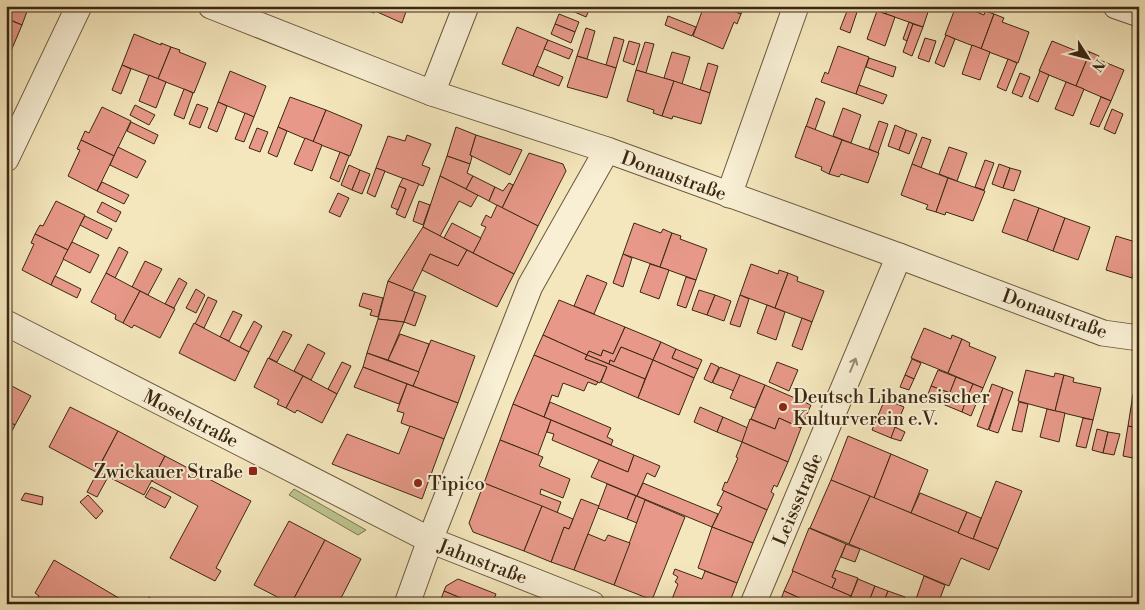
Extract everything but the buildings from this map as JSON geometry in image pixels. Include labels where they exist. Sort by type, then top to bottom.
[{"type":"street","points":[[6,159],[79,6]]},
{"type":"street","name":"Donaustraße","points":[[211,6],[432,93],[607,150],[899,256],[1103,333],[1139,338]]},
{"type":"street","points":[[432,93],[466,6]]},
{"type":"street","points":[[729,195],[796,6]]},
{"type":"street","points":[[1116,6],[1139,14]]},
{"type":"street","points":[[407,604],[430,540],[530,286],[607,150]]},
{"type":"street","name":"Leissstraße","points":[[753,604],[899,256]]},
{"type":"street","name":"Moselstraße","points":[[6,324],[430,540]]},
{"type":"street","name":"Jahnstraße","points":[[430,540],[592,604]]},
{"type":"green space","points":[[294,489],[366,530],[358,535],[289,495]]},
{"type":"place","name":"Deutsch Libanesischer Kulturverein e.V.","points":[[783,407]]},
{"type":"place","name":"Zwickauer Straße","points":[[253,471]]},
{"type":"place","name":"Tipico","points":[[418,483]]}]
